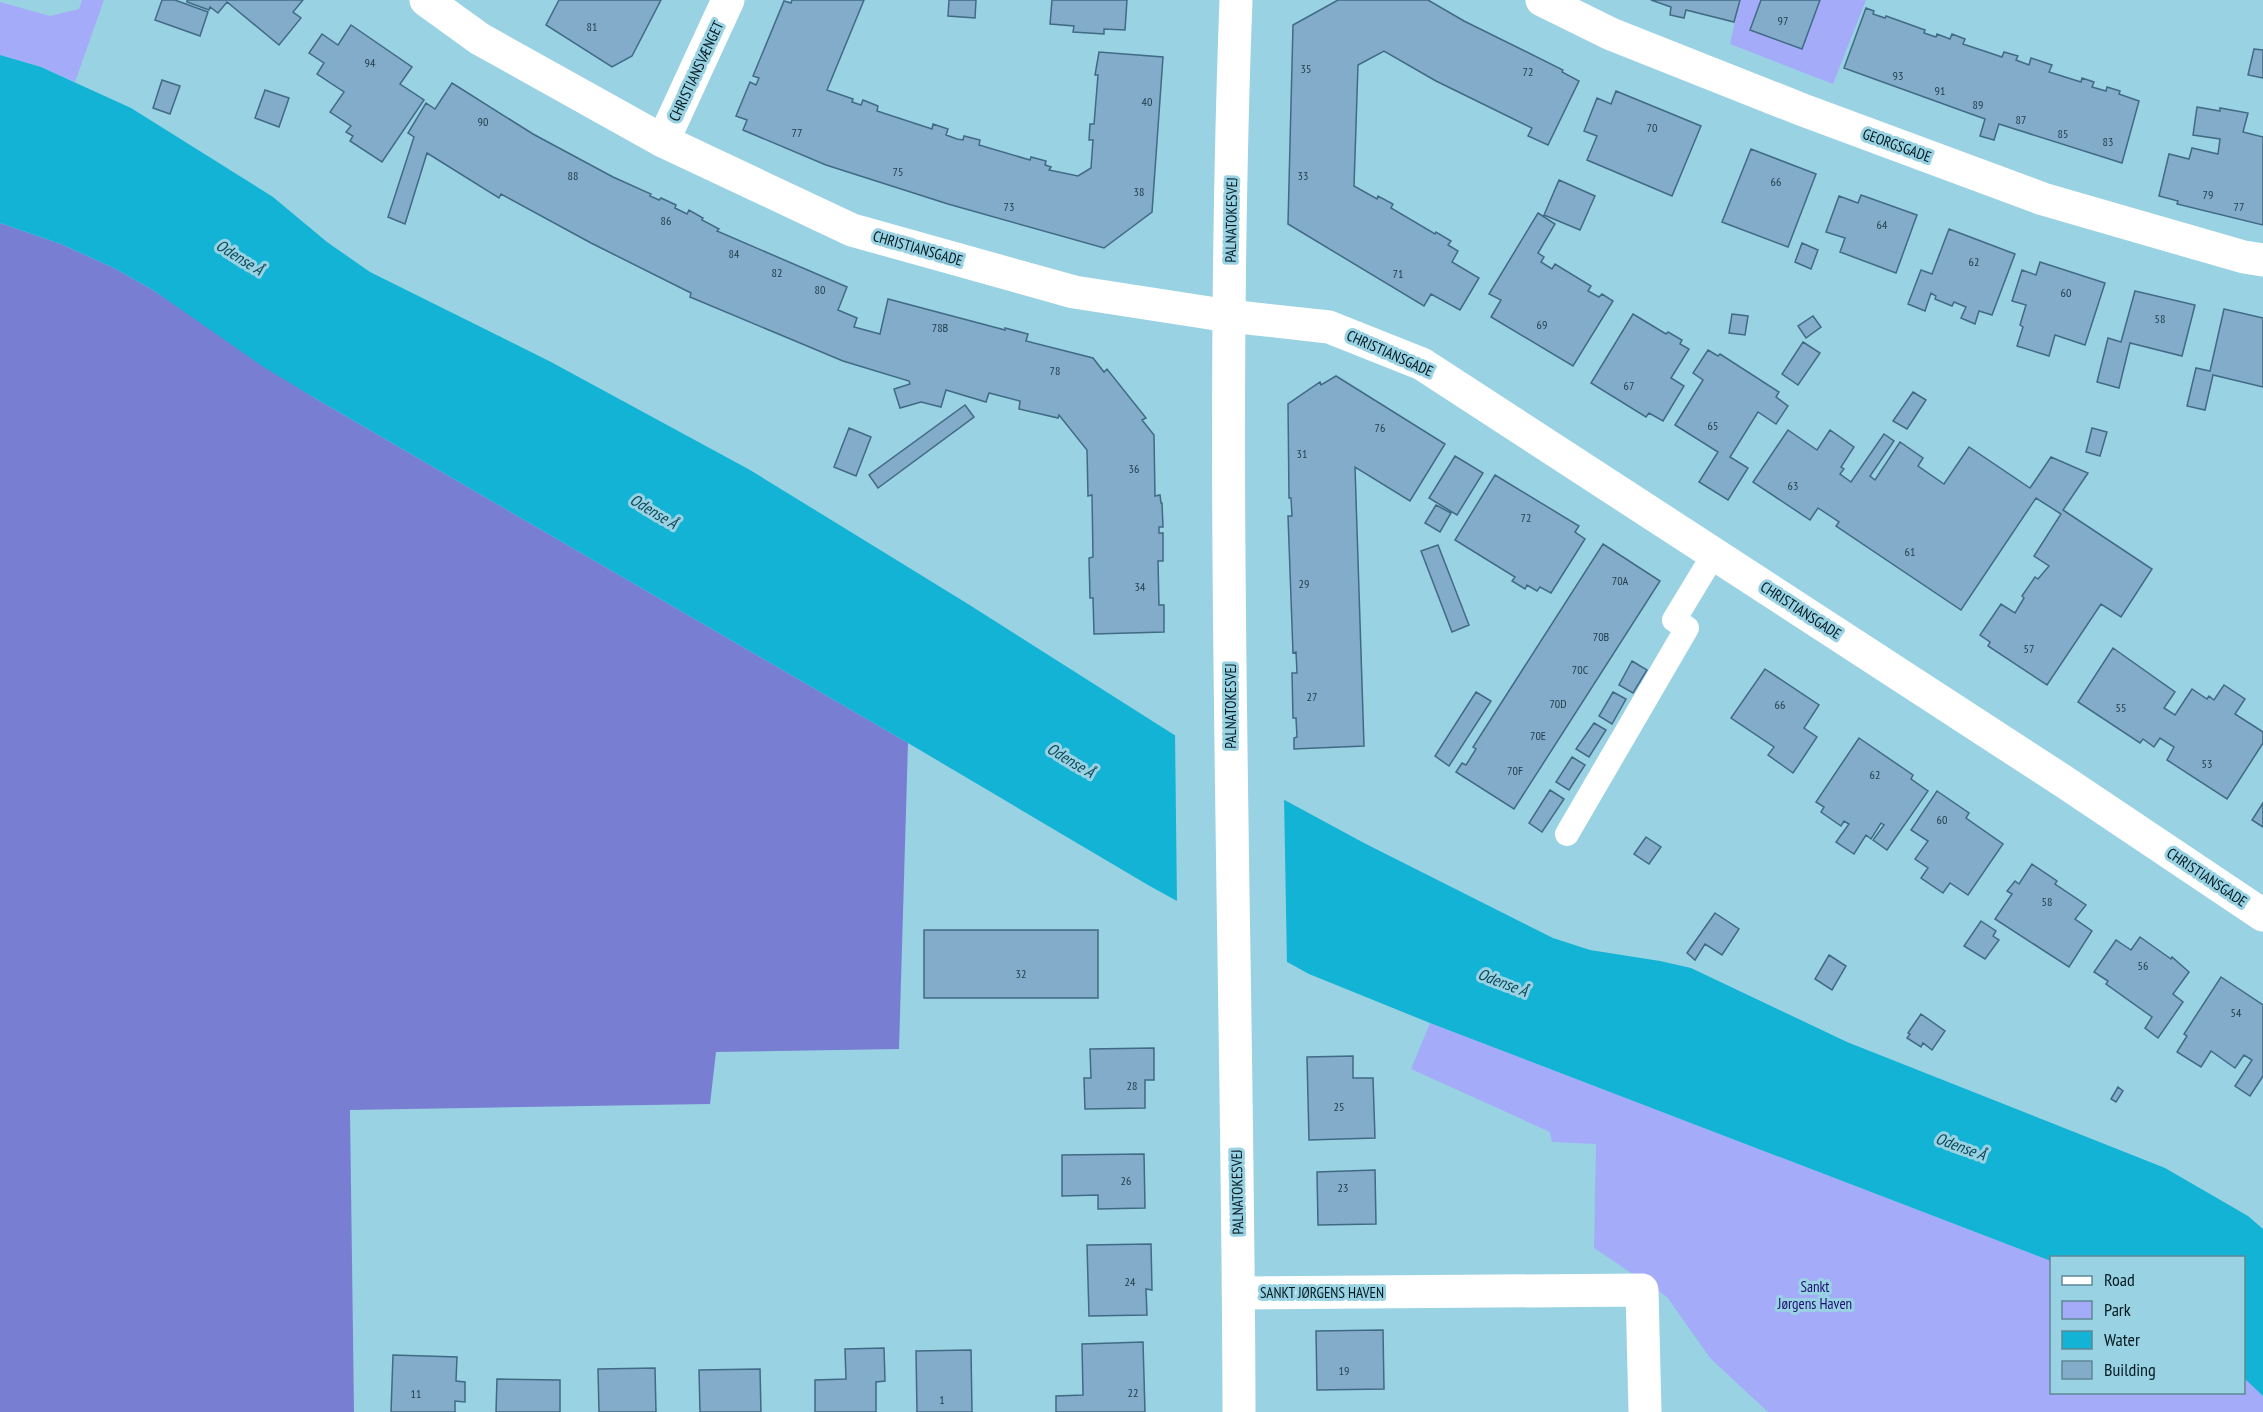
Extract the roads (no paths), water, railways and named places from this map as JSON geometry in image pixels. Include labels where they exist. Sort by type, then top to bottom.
[{"type":"street","name":"CHRISTIANSGADE","points":[[426,0],[480,39],[663,141],[852,230],[1074,292],[1229,316],[1329,327],[1422,364],[2063,781],[2263,915]]},
{"type":"street","name":"CHRISTIANSVÆNGET","points":[[663,141],[728,0]]},
{"type":"street","name":"PALNATOKESVEJ","points":[[1236,0],[1229,316],[1230,735],[1239,1412]]},
{"type":"street","name":"GEORGSGADE","points":[[1542,0],[1611,34],[1803,110],[2043,199],[2244,257],[2263,260]]},
{"type":"street","name":"SANKT JØRGENS HAVEN","points":[[1239,1293],[1642,1290],[1645,1412]]},
{"type":"lane","points":[[1568,834],[1687,628],[1674,620],[1714,554]]},
{"type":"water","name":"Odense Å","points":[[0,55],[41,67],[131,108],[273,197],[327,242],[370,272],[551,362],[750,470],[968,604],[1198,750],[1364,843],[1553,938],[1590,950],[1691,968],[1847,1042],[2165,1168],[2248,1216],[2263,1229],[2263,1396],[2245,1379],[2245,1256],[2050,1256],[2050,1261],[1430,1023],[1309,974],[1148,885],[313,397],[262,366],[153,290],[114,268],[61,244],[0,223]]},
{"type":"park label","name":"Sankt Jørgens Haven","points":[[1815,1294]]}]
